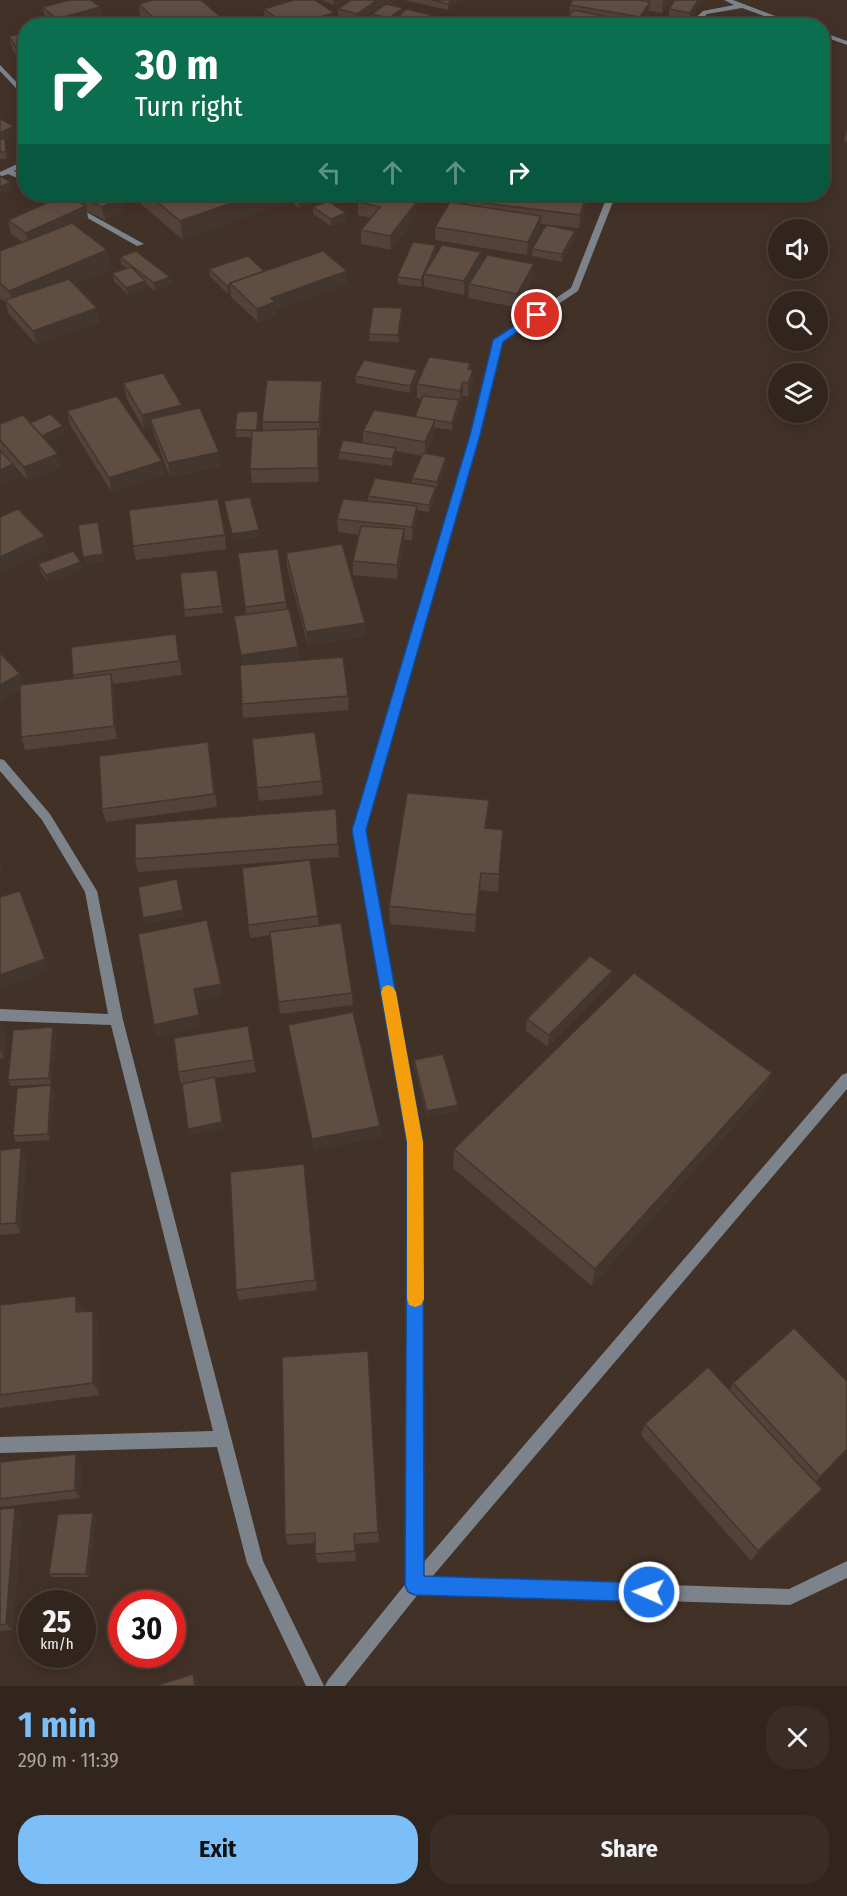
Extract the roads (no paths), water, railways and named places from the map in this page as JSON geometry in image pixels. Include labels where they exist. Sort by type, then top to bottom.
[{"type":"street","points":[[727,0],[776,18]]},
{"type":"street","points":[[699,18],[705,12],[744,6]]},
{"type":"street","points":[[830,37],[847,43]]},
{"type":"street","points":[[0,67],[18,88]]},
{"type":"street","points":[[0,175],[18,166]]},
{"type":"street","points":[[9,171],[18,176]]},
{"type":"street","points":[[62,201],[140,244]]},
{"type":"street","points":[[415,1585],[415,1142],[359,830],[475,435],[498,340],[575,289],[609,201]]},
{"type":"street","points":[[0,763],[46,817],[91,891],[116,1020],[255,1563],[315,1686]]},
{"type":"street","points":[[0,1015],[116,1020]]},
{"type":"street","points":[[334,1686],[415,1585],[847,1079]]},
{"type":"street","points":[[0,1445],[223,1439]]},
{"type":"street","points":[[415,1585],[790,1597],[847,1569]]}]
